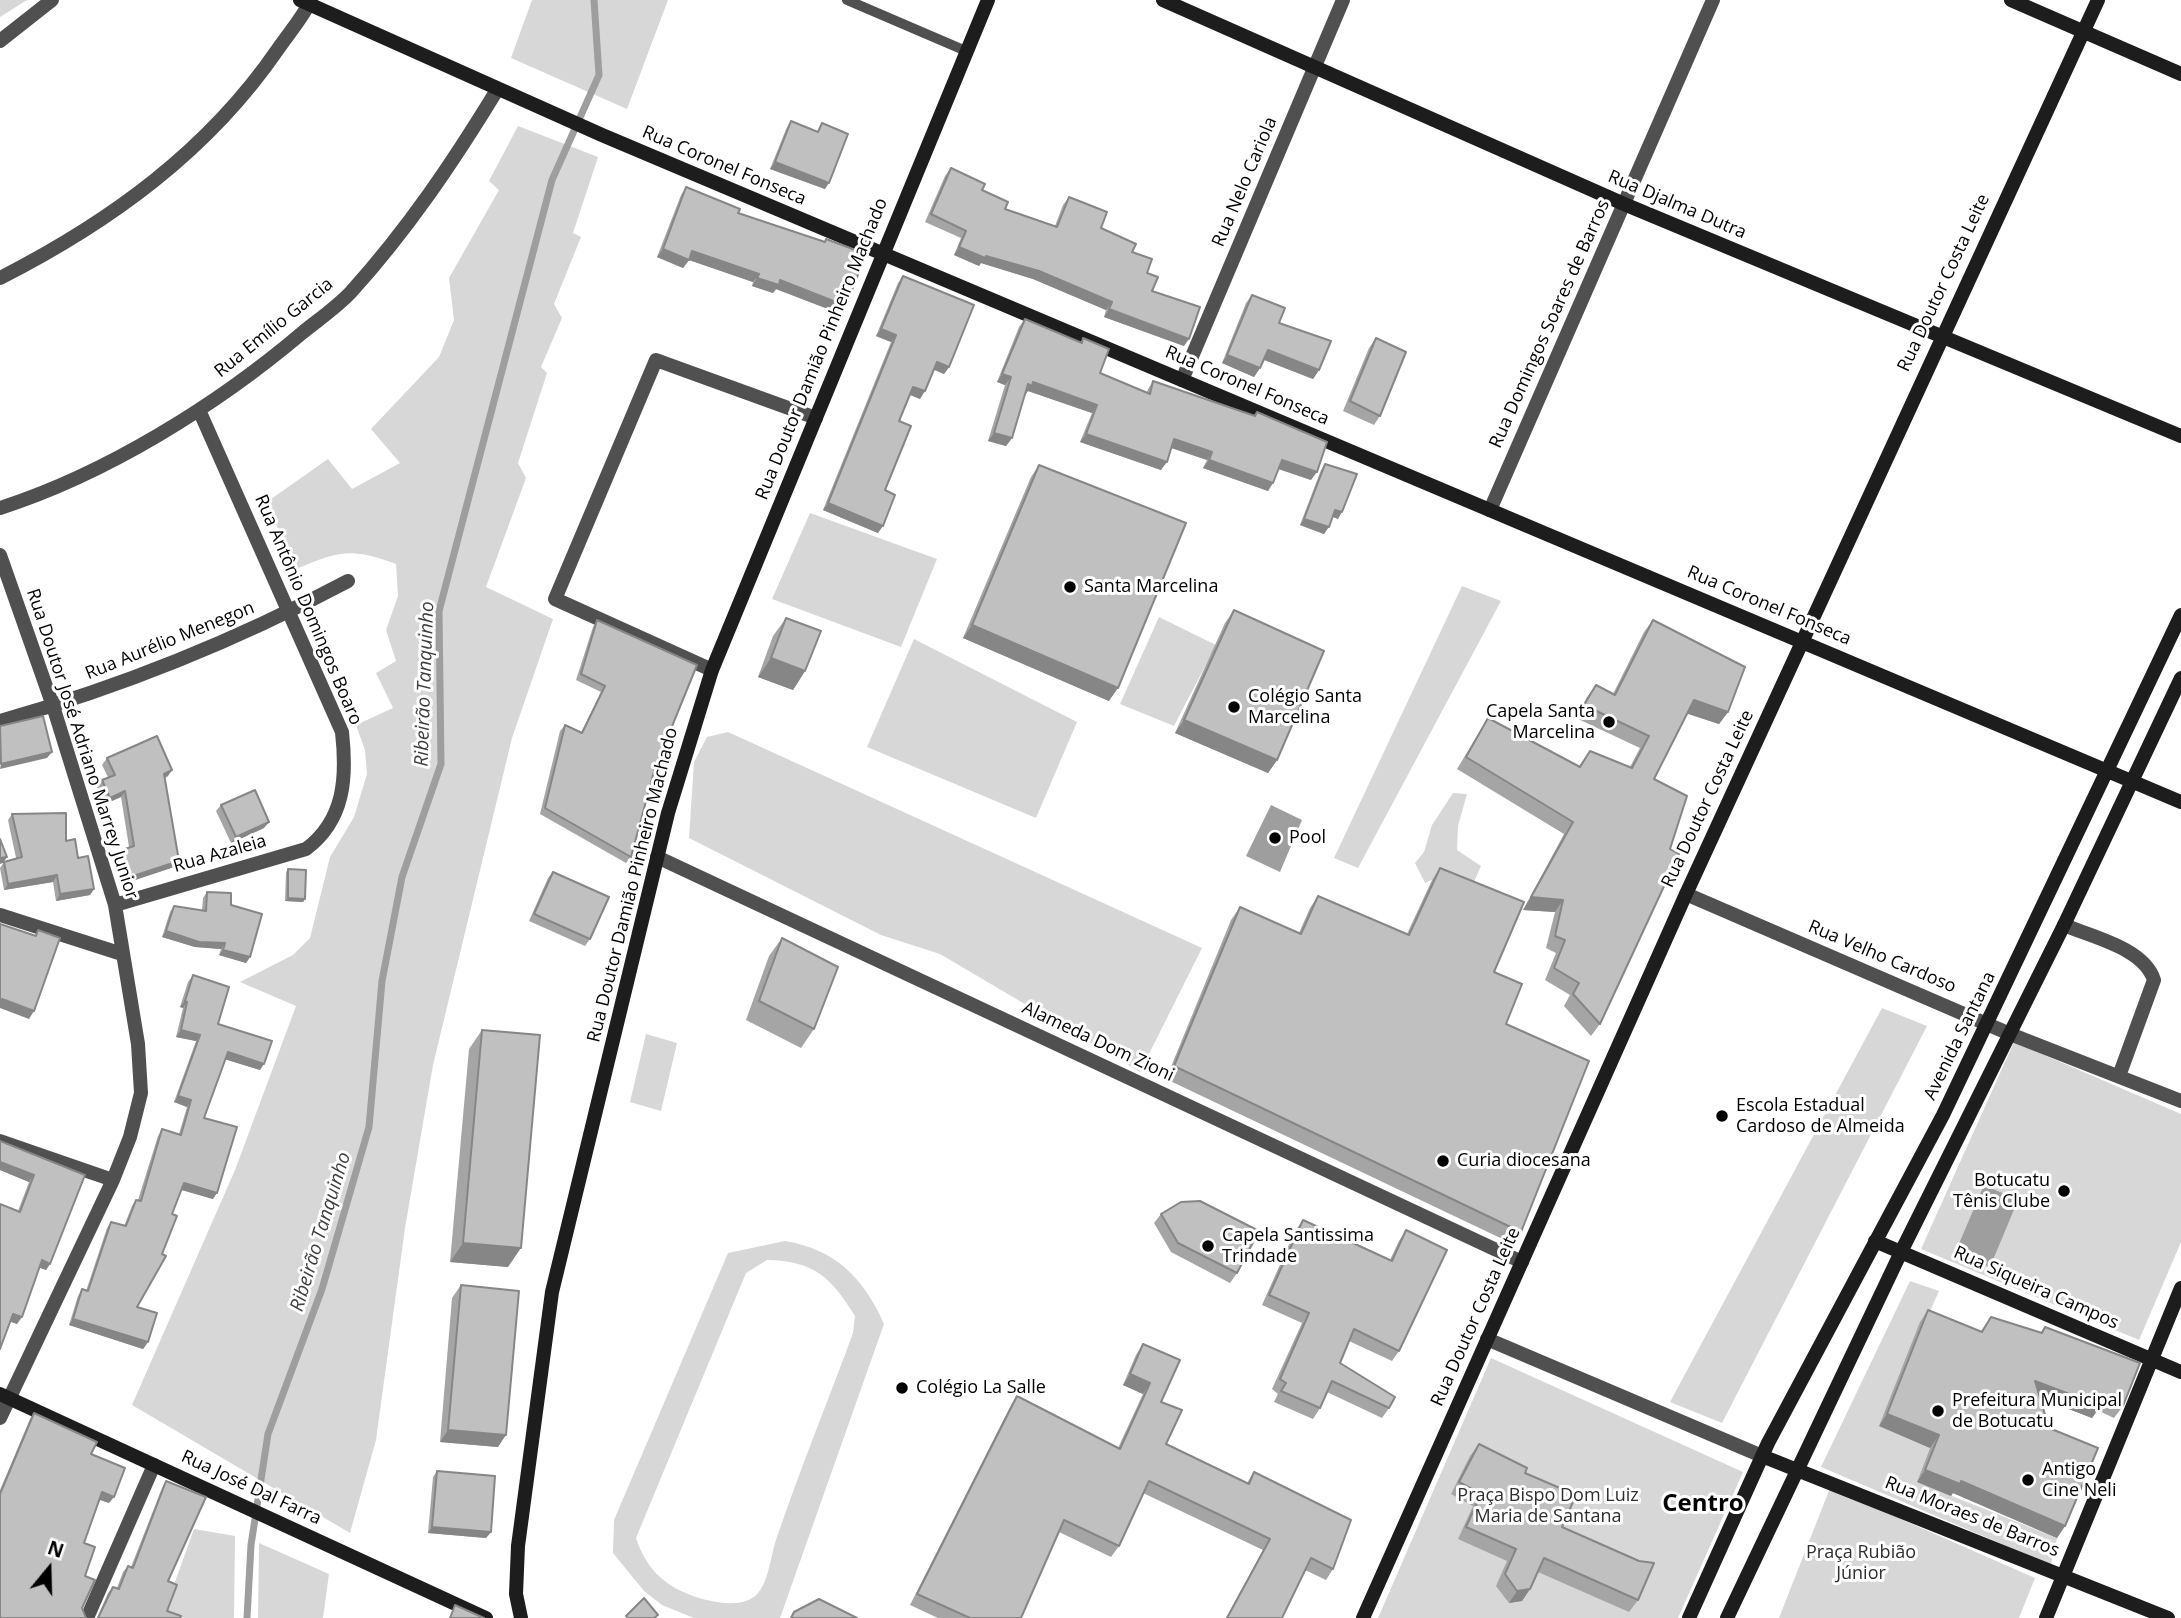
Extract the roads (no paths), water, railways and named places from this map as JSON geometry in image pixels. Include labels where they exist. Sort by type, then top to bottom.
[{"type":"street","points":[[0,41],[52,0]]},
{"type":"street","name":"Rua Doutor Damião Pinheiro Machado","points":[[521,1618],[516,1594],[518,1546],[552,1292],[657,857],[692,727],[712,670],[881,253],[988,0]]},
{"type":"street","name":"Rua Djalma Dutra","points":[[1163,0],[1624,205],[2181,436]]},
{"type":"street","name":"Rua Nelo Cariola","points":[[1182,380],[1343,0]]},
{"type":"street","name":"Rua Domingos Soares de Barros","points":[[1490,510],[1713,0]]},
{"type":"street","points":[[2011,0],[2181,74]]},
{"type":"street","name":"Rua Doutor Costa Leite","points":[[1363,1618],[1686,894],[1940,336],[2098,0]]},
{"type":"street","points":[[0,278],[129,203],[194,150],[264,70],[307,1]]},
{"type":"street","name":"Rua Coronel Fonseca","points":[[307,1],[559,117],[2181,802]]},
{"type":"street","name":"Rua Emílio Garcia","points":[[0,508],[49,492],[199,410],[257,372],[349,294],[423,206],[497,90]]},
{"type":"street","points":[[712,670],[555,599],[656,360],[816,418]]},
{"type":"street","name":"Rua Antônio Domingos Boaro","points":[[199,410],[342,732],[345,763],[343,787],[328,830]]},
{"type":"street","name":"Rua Doutor José Adriano Marrey Junior","points":[[0,555],[53,706],[115,905],[138,1044],[141,1093],[130,1137],[113,1180],[5,1396],[0,1418]]},
{"type":"street","name":"Rua Aurélio Menegon","points":[[0,722],[131,680],[289,612],[348,580]]},
{"type":"street","name":"Avenida Santana","points":[[1689,1618],[1762,1456],[1989,1023],[2181,615]]},
{"type":"street","points":[[1727,1618],[1801,1469],[1902,1250],[2064,925],[2181,678]]},
{"type":"street","name":"Rua Azaleia","points":[[115,905],[306,849],[328,830]]},
{"type":"street","name":"Alameda Dom Zioni","points":[[657,857],[1522,1262]]},
{"type":"street","name":"Rua Velho Cardoso","points":[[1686,894],[2010,1034],[2181,1101]]},
{"type":"street","points":[[0,915],[122,954]]},
{"type":"street","points":[[2064,925],[2139,958],[2151,968],[2154,980],[2119,1076]]},
{"type":"street","points":[[0,1141],[113,1180]]},
{"type":"street","name":"Rua Siqueira Campos","points":[[1875,1241],[1902,1250],[2181,1372]]},
{"type":"street","points":[[2046,1618],[2181,1288]]},
{"type":"street","points":[[1487,1339],[1762,1456]]},
{"type":"street","name":"Rua José Dal Farra","points":[[5,1396],[486,1618]]},
{"type":"street","name":"Rua Moraes de Barros","points":[[1762,1456],[1801,1469],[2168,1618]]},
{"type":"street","points":[[87,1618],[154,1465]]},
{"type":"lane","points":[[847,0],[966,51]]},
{"type":"waterway","name":"Ribeirão Tanquinho","points":[[247,1618],[251,1545],[268,1434],[322,1289],[369,1127],[382,981],[402,877],[441,764],[439,611],[552,180],[599,75],[594,0]]},
{"type":"place","name":"Santa Marcelina","points":[[1070,587]]},
{"type":"place","name":"Colégio Santa Marcelina","points":[[1234,707]]},
{"type":"place","name":"Capela Santa Marcelina","points":[[1609,722]]},
{"type":"place","name":"Pool","points":[[1275,838]]},
{"type":"place","name":"Escola Estadual Cardoso de Almeida","points":[[1722,1116]]},
{"type":"place","name":"Curia diocesana","points":[[1443,1161]]},
{"type":"place","name":"Botucatu Tênis Clube","points":[[2064,1191]]},
{"type":"place","name":"Capela Santissima Trindade","points":[[1208,1246]]},
{"type":"place","name":"Colégio La Salle","points":[[902,1388]]},
{"type":"place","name":"Prefeitura Municipal de Botucatu","points":[[1938,1411]]},
{"type":"place","name":"Antigo Cine Neli","points":[[2028,1480]]},
{"type":"district","name":"Centro","points":[[1703,1504]]},
{"type":"park label","name":"Praça Bispo Dom Luiz Maria de Santana","points":[[1548,1506]]},
{"type":"park label","name":"Praça Rubião Júnior","points":[[1861,1563]]}]
